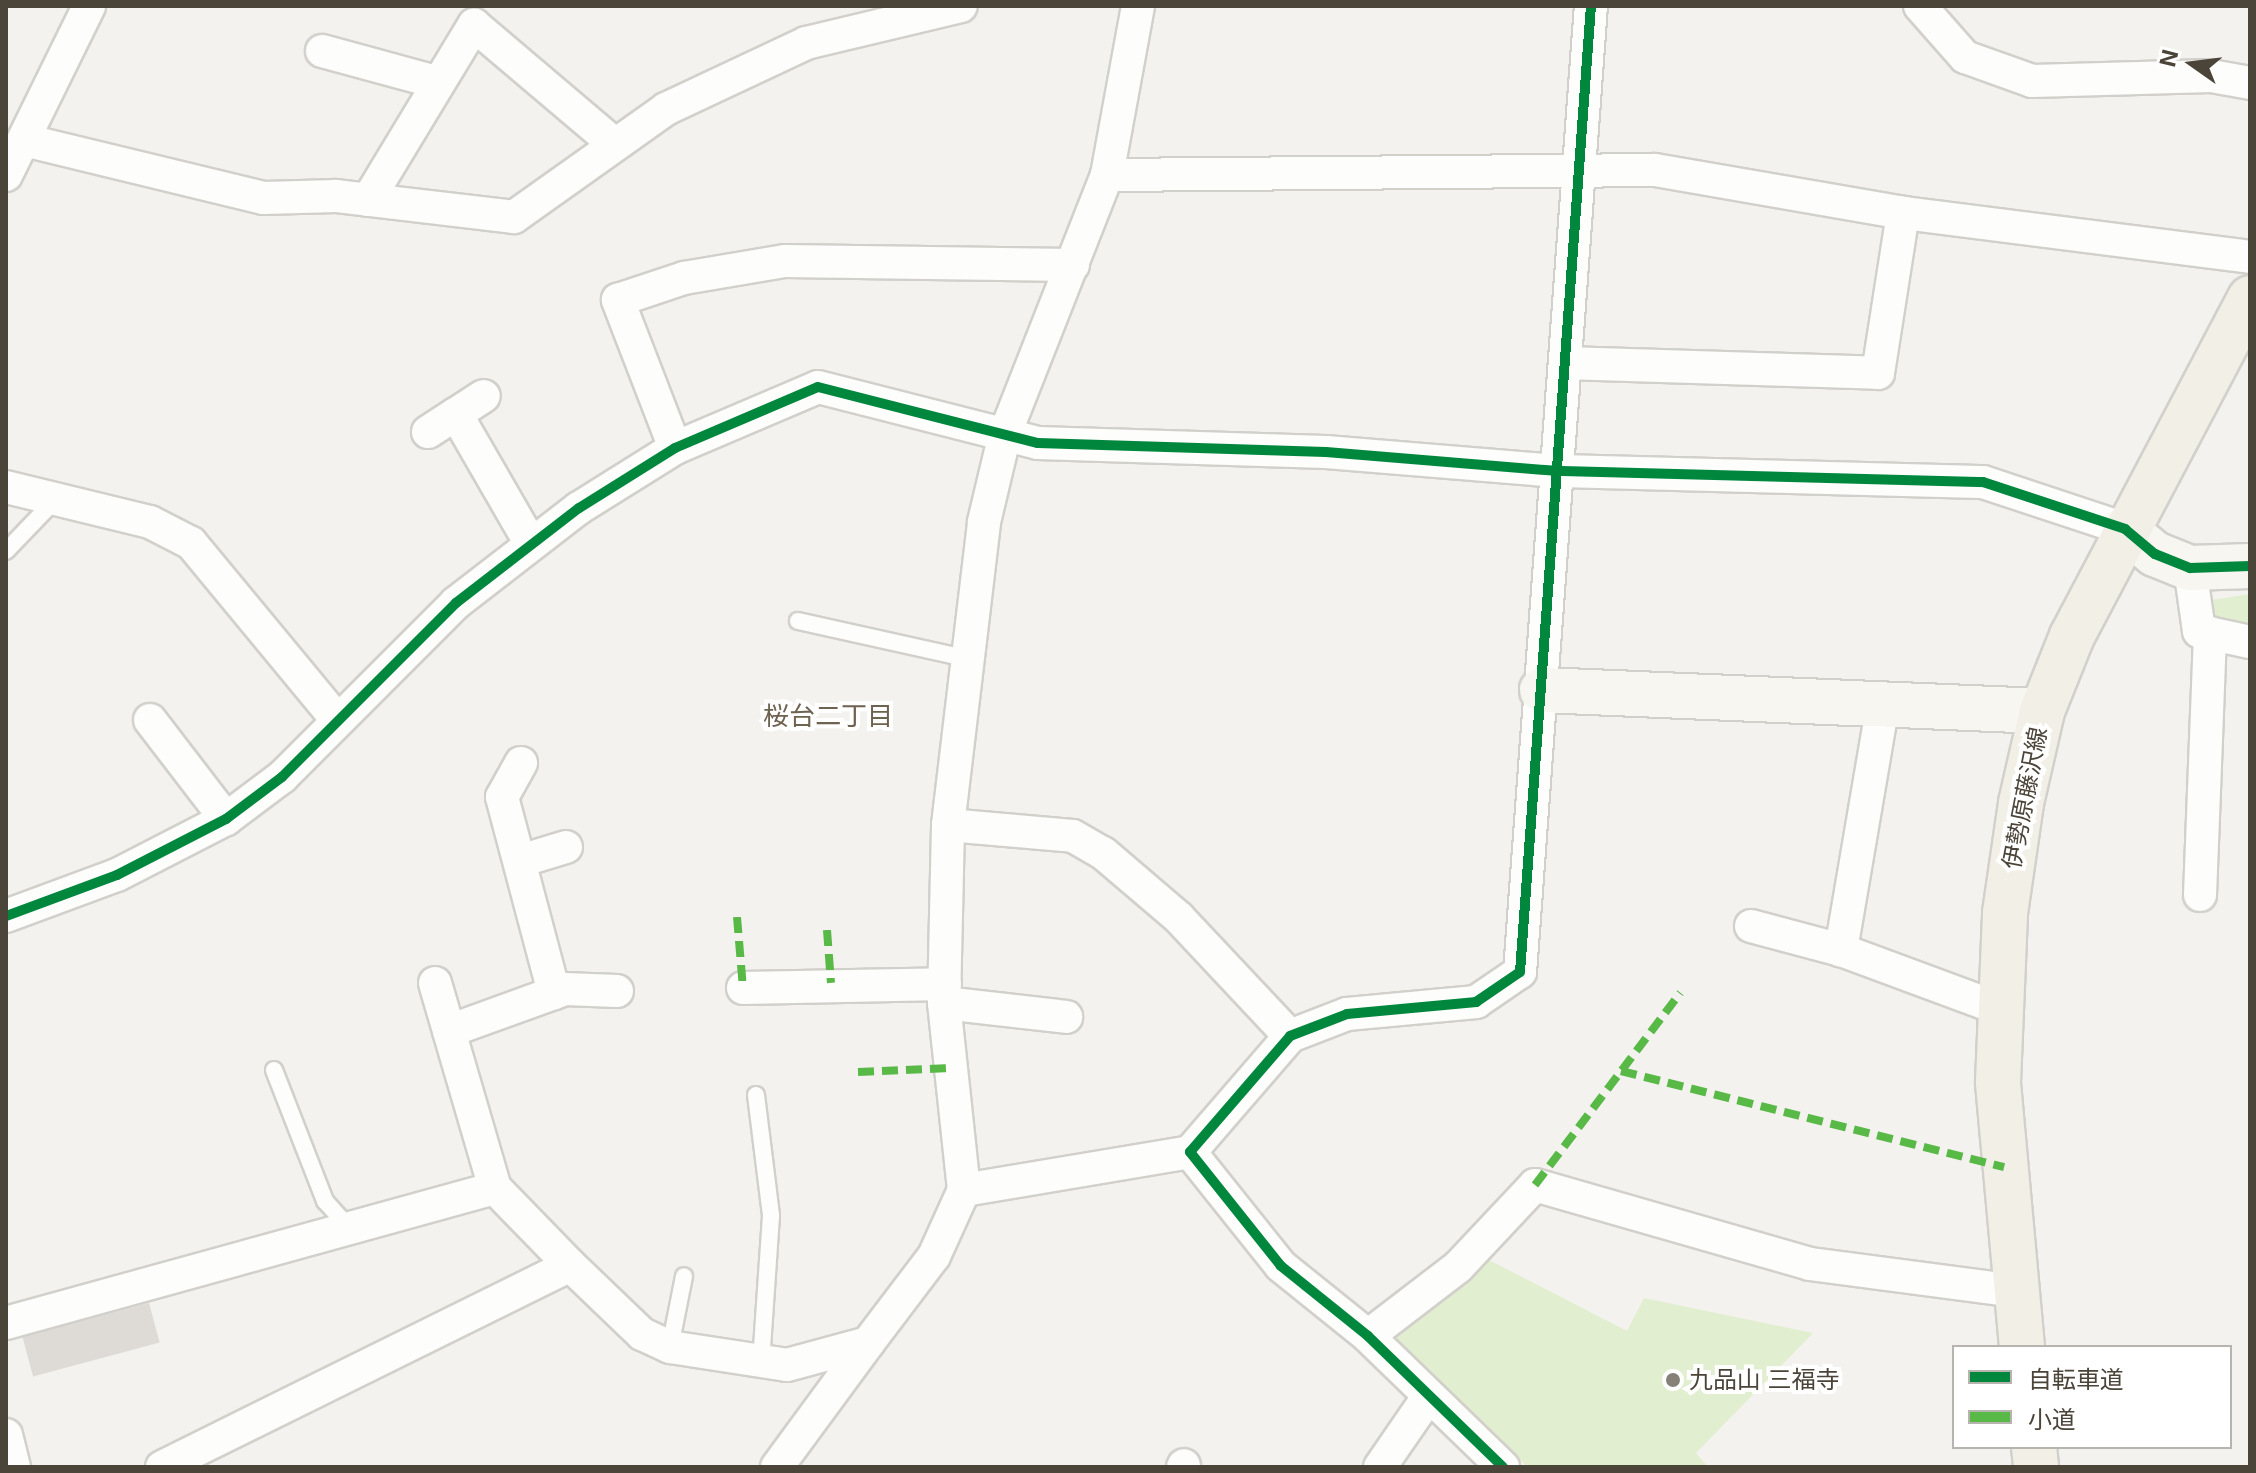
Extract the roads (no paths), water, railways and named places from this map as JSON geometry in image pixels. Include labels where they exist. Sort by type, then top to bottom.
[{"type":"main road","name":"伊勢原藤沢線","points":[[2022,1345],[1998,1008],[2019,819],[2042,711],[2125,529],[2250,298]]},
{"type":"street","points":[[6,175],[89,6]]},
{"type":"street","points":[[24,140],[264,198],[368,200],[514,217],[611,141],[806,43],[961,6]]},
{"type":"street","points":[[777,1467],[934,1256],[964,1190],[944,994],[948,825],[965,658],[1005,434],[1107,175],[1138,6]]},
{"type":"street","points":[[964,1190],[1190,1152],[1290,1036],[1347,1014],[1476,1002],[1520,972],[1591,6]]},
{"type":"street","points":[[1920,6],[1965,57],[2032,81],[2211,76],[2250,83]]},
{"type":"street","points":[[368,200],[436,82],[481,15],[611,141]]},
{"type":"street","points":[[322,51],[436,82]]},
{"type":"street","points":[[1107,175],[1655,170],[1903,213],[2250,257]]},
{"type":"street","points":[[1565,363],[1878,373],[1903,213]]},
{"type":"street","points":[[675,448],[618,300],[684,278],[785,261],[1073,265]]},
{"type":"street","points":[[6,916],[117,875],[226,819],[282,777],[336,718],[456,603],[531,544],[675,448],[818,387],[1038,443],[1326,452],[1558,471],[1983,482],[2125,529],[2155,554],[2190,568],[2250,566]]},
{"type":"street","points":[[428,432],[484,396]]},
{"type":"street","points":[[456,414],[531,544]]},
{"type":"street","points":[[6,487],[53,502],[150,522],[191,543],[336,718]]},
{"type":"street","points":[[2190,568],[2199,631],[2250,642]]},
{"type":"street","points":[[2200,895],[2210,633]]},
{"type":"street","points":[[1542,690],[2042,711]]},
{"type":"street","points":[[1841,950],[1883,704]]},
{"type":"street","points":[[150,720],[226,819]]},
{"type":"street","points":[[521,763],[502,797],[554,993]]},
{"type":"street","points":[[948,825],[1073,836],[1103,853],[1179,918],[1290,1036]]},
{"type":"street","points":[[520,861],[566,847]]},
{"type":"street","points":[[1751,926],[1841,950],[1998,1008]]},
{"type":"street","points":[[435,983],[495,1188],[642,1334],[670,1347],[761,1364],[787,1365],[868,1343]]},
{"type":"street","points":[[743,988],[944,994],[1066,1017]]},
{"type":"street","points":[[449,1031],[554,993],[617,991]]},
{"type":"street","points":[[1190,1152],[1281,1266],[1368,1336],[1503,1467]]},
{"type":"street","points":[[1368,1336],[1458,1267],[1535,1185],[1810,1264],[2016,1291]]},
{"type":"street","points":[[6,1323],[495,1188]]},
{"type":"street","points":[[162,1467],[570,1265]]},
{"type":"street","points":[[1380,1467],[1429,1396]]},
{"type":"street","points":[[6,1435],[14,1467]]},
{"type":"lane","points":[[6,551],[53,502]]},
{"type":"lane","points":[[798,621],[965,658]]},
{"type":"lane","points":[[274,1070],[325,1201],[349,1228]]},
{"type":"lane","points":[[756,1095],[771,1216],[761,1364]]},
{"type":"lane","points":[[670,1347],[684,1276]]},
{"type":"place","name":"九品山 三福寺","points":[[1673,1380]]},
{"type":"district","name":"桜台二丁目","points":[[828,716]]}]
